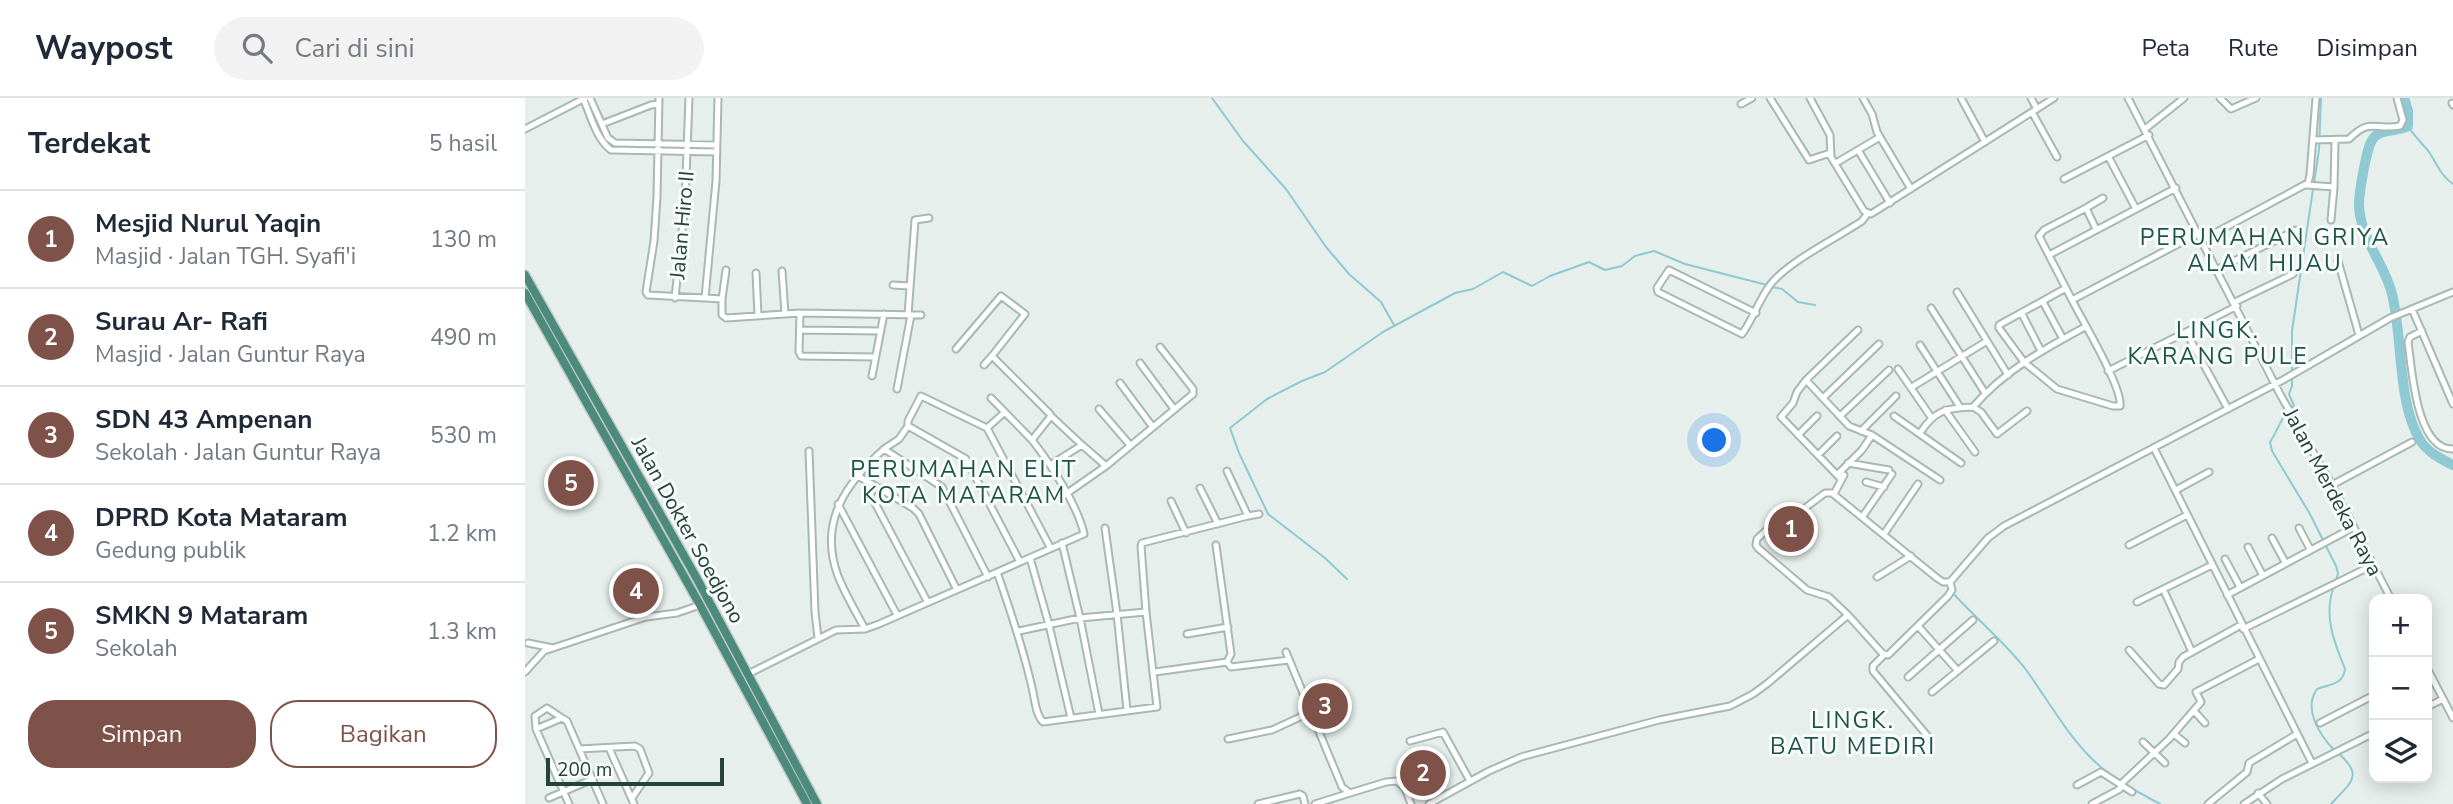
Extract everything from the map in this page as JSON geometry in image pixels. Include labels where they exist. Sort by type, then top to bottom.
[{"type":"highway","name":"Jalan Dokter Soedjono","points":[[525,275],[748,674],[792,765],[807,804]]},
{"type":"highway","name":"Jalan Dokter Soedjono","points":[[525,293],[700,605],[817,804]]},
{"type":"street","points":[[525,129],[586,98],[606,146],[611,150],[657,151],[687,148]]},
{"type":"street","name":"Jalan Hiro II","points":[[675,298],[685,203],[689,98]]},
{"type":"street","points":[[705,298],[716,181],[718,98]]},
{"type":"street","points":[[1741,104],[1752,98]]},
{"type":"street","points":[[1770,98],[1809,160],[1830,153]]},
{"type":"street","points":[[1810,98],[1830,135],[1830,153],[1864,211],[1868,213],[1874,213],[2054,98]]},
{"type":"street","points":[[1863,98],[1880,137],[1910,189]]},
{"type":"street","points":[[1961,98],[1985,142]]},
{"type":"street","points":[[2031,98],[2057,158]]},
{"type":"street","name":"Jalan Merdeka Raya","points":[[2128,98],[2281,396],[2332,485],[2388,594]]},
{"type":"street","points":[[2064,179],[2147,132],[2184,98]]},
{"type":"street","points":[[2220,98],[2228,108],[2233,109],[2256,98]]},
{"type":"street","points":[[2307,185],[2316,98]]},
{"type":"street","points":[[2313,140],[2349,139],[2364,126],[2400,126],[2403,120],[2397,98]]},
{"type":"street","points":[[599,126],[659,101],[654,241],[646,292],[652,296],[722,299]]},
{"type":"street","points":[[599,126],[615,143],[657,143],[717,149]]},
{"type":"street","points":[[1835,162],[1880,137]]},
{"type":"street","points":[[2331,220],[2335,141]]},
{"type":"street","points":[[1859,150],[1890,203]]},
{"type":"street","points":[[2108,156],[2136,209]]},
{"type":"street","points":[[2072,300],[2307,185],[2334,187]]},
{"type":"street","points":[[2049,255],[2176,188]]},
{"type":"street","points":[[2066,288],[1999,326],[2024,362],[2061,392],[2113,407],[2120,406],[2108,371],[2085,327],[2066,288],[2049,255],[2039,238],[2042,232],[2103,198]]},
{"type":"street","points":[[2086,208],[2096,229]]},
{"type":"street","points":[[1756,313],[1669,270],[1657,288],[1658,292],[1740,334],[1745,331],[1756,313],[1768,287],[1775,279],[1809,254],[1857,225],[1868,213]]},
{"type":"street","points":[[897,389],[910,315],[909,286],[915,220],[929,218]]},
{"type":"street","points":[[2218,269],[2296,230]]},
{"type":"street","points":[[2338,261],[2359,335]]},
{"type":"street","points":[[726,270],[722,299],[722,315],[725,318],[800,313],[921,315]]},
{"type":"street","points":[[782,271],[785,314]]},
{"type":"street","points":[[757,273],[758,315]]},
{"type":"street","points":[[2108,371],[2293,274]]},
{"type":"street","points":[[893,285],[909,286]]},
{"type":"street","points":[[1957,292],[2008,375]]},
{"type":"street","points":[[1930,739],[1873,671],[1873,666],[1884,655],[1891,653],[1951,592],[1950,582],[1988,538],[1999,529],[2276,384],[2390,318],[2453,292]]},
{"type":"street","points":[[956,349],[998,298],[1003,296],[1025,316],[984,365]]},
{"type":"street","points":[[2043,302],[2063,339]]},
{"type":"street","points":[[1931,308],[1985,393]]},
{"type":"street","points":[[2410,310],[2422,331],[2453,404]]},
{"type":"street","points":[[800,313],[801,356],[875,357]]},
{"type":"street","points":[[2022,313],[2041,351]]},
{"type":"street","points":[[872,376],[884,314]]},
{"type":"street","points":[[1973,407],[1985,393],[2024,362],[2085,327]]},
{"type":"street","points":[[1841,476],[1781,417],[1793,403],[1806,380],[1858,330]]},
{"type":"street","points":[[800,331],[881,331]]},
{"type":"street","points":[[2422,331],[2410,337],[2408,342],[2415,394],[2428,435],[2438,445],[2453,449]]},
{"type":"street","points":[[2186,332],[2228,409]]},
{"type":"street","points":[[1912,387],[1987,341]]},
{"type":"street","points":[[1823,398],[1879,344]]},
{"type":"street","points":[[1920,345],[1960,407]]},
{"type":"street","points":[[1066,494],[1106,466],[1151,426],[1192,396],[1193,389],[1160,346]]},
{"type":"street","points":[[992,356],[1051,416],[1106,466]]},
{"type":"street","points":[[1140,363],[1174,409]]},
{"type":"street","points":[[1898,369],[1931,417]]},
{"type":"street","points":[[1840,416],[1889,370]]},
{"type":"street","points":[[1806,380],[1849,426],[1872,435],[1940,480]]},
{"type":"street","points":[[1120,383],[1151,426]]},
{"type":"street","points":[[865,629],[835,567],[832,543],[834,515],[838,504],[858,476],[884,449],[899,439],[921,396],[987,428],[1050,547]]},
{"type":"street","points":[[1861,431],[1896,396]]},
{"type":"street","points":[[991,398],[1032,440],[1050,465],[1085,533]]},
{"type":"street","points":[[1920,433],[1931,417],[1945,410],[1973,407],[1981,412],[1997,434],[2027,411]]},
{"type":"street","points":[[1099,409],[1131,445]]},
{"type":"street","points":[[1945,410],[1975,452]]},
{"type":"street","points":[[987,428],[1005,412]]},
{"type":"street","points":[[1032,440],[1051,416]]},
{"type":"street","points":[[1798,435],[1817,416]]},
{"type":"street","points":[[1894,416],[1961,463]]},
{"type":"street","points":[[908,426],[966,459],[1020,562]]},
{"type":"street","points":[[1833,494],[1848,463],[1872,435]]},
{"type":"street","points":[[1818,455],[1837,436]]},
{"type":"street","points":[[2332,485],[2412,442]]},
{"type":"street","points":[[1050,465],[1082,445]]},
{"type":"street","points":[[2154,448],[2312,763]]},
{"type":"street","points":[[884,449],[943,488],[988,577]]},
{"type":"street","points":[[809,451],[818,638]]},
{"type":"street","points":[[1848,463],[1891,472],[1884,487],[1863,516]]},
{"type":"street","points":[[1227,471],[1247,517]]},
{"type":"street","points":[[2176,490],[2209,472]]},
{"type":"street","points":[[858,476],[919,514],[956,589]]},
{"type":"street","points":[[1866,482],[1884,487]]},
{"type":"street","points":[[1884,534],[1918,484]]},
{"type":"street","points":[[881,488],[875,503],[927,601]]},
{"type":"street","points":[[1201,488],[1218,524]]},
{"type":"street","points":[[1884,655],[1829,597],[1807,590],[1758,548],[1757,539],[1774,523],[1793,517],[1825,493],[1833,494],[1940,580],[1950,582]]},
{"type":"street","points":[[1171,501],[1186,533]]},
{"type":"street","points":[[838,504],[897,615]]},
{"type":"street","points":[[997,572],[1019,631],[1040,719],[1046,722],[1155,708],[1154,671],[1141,546],[1146,541],[1259,514]]},
{"type":"street","points":[[2129,545],[2187,515]]},
{"type":"street","points":[[2227,596],[2285,562],[2354,527]]},
{"type":"street","points":[[1105,528],[1127,710]]},
{"type":"street","points":[[2299,528],[2310,549]]},
{"type":"street","points":[[748,674],[836,630],[865,629],[1092,530]]},
{"type":"street","points":[[2272,538],[2285,562]]},
{"type":"street","points":[[1062,543],[1099,714]]},
{"type":"street","points":[[1154,671],[1227,662],[1231,656],[1216,545]]},
{"type":"street","points":[[2248,547],[2262,575]]},
{"type":"street","points":[[1877,577],[1910,556]]},
{"type":"street","points":[[1030,558],[1071,718]]},
{"type":"street","points":[[2225,559],[2241,587]]},
{"type":"street","points":[[2137,602],[2212,565]]},
{"type":"street","points":[[2129,650],[2162,685],[2173,676],[2180,661],[2192,652],[2373,565]]},
{"type":"street","points":[[2165,593],[2192,652]]},
{"type":"street","points":[[525,672],[540,654],[553,648],[646,617],[677,613],[700,605]]},
{"type":"street","points":[[1019,631],[1080,618],[1147,611]]},
{"type":"street","points":[[1429,804],[1513,760],[1657,720],[1714,710],[1755,693],[1848,615]]},
{"type":"street","points":[[1907,677],[1973,620]]},
{"type":"street","points":[[1918,625],[1958,671]]},
{"type":"street","points":[[1187,634],[1228,627]]},
{"type":"street","points":[[1932,692],[1994,640]]},
{"type":"street","points":[[528,643],[553,648]]},
{"type":"street","points":[[1286,652],[1340,784],[1350,793]]},
{"type":"street","points":[[2092,804],[2120,789],[2121,784],[2174,734],[2201,702],[2196,692],[2259,659]]},
{"type":"street","points":[[1227,662],[1230,667],[1241,667],[1289,660]]},
{"type":"street","points":[[2432,678],[2453,718]]},
{"type":"street","points":[[2321,723],[2369,698]]},
{"type":"street","points":[[2432,704],[2443,699]]},
{"type":"street","points":[[569,804],[536,729],[535,716],[547,708],[567,721],[603,804]]},
{"type":"street","points":[[2194,711],[2205,723]]},
{"type":"street","points":[[1228,739],[1272,730],[1311,712]]},
{"type":"street","points":[[536,729],[562,719]]},
{"type":"street","points":[[1410,741],[1443,732],[1470,781]]},
{"type":"street","points":[[2174,734],[2185,743]]},
{"type":"street","points":[[2208,804],[2247,772],[2249,763],[2297,734]]},
{"type":"street","points":[[2243,804],[2312,763],[2369,736]]},
{"type":"street","points":[[2143,742],[2165,763]]},
{"type":"street","points":[[579,749],[635,746],[640,749],[649,773],[633,801]]},
{"type":"street","points":[[609,748],[633,801]]},
{"type":"street","points":[[2077,785],[2101,772],[2132,792]]},
{"type":"street","points":[[549,798],[593,779]]},
{"type":"street","points":[[1315,804],[1397,781],[1405,788],[1411,804]]},
{"type":"street","points":[[2258,793],[2267,804]]},
{"type":"street","points":[[1258,804],[1300,794],[1305,804]]},
{"type":"waterway","points":[[1212,98],[1243,141],[1286,189],[1326,247],[1349,274],[1381,302],[1394,325]]},
{"type":"waterway","points":[[2314,183],[2319,150],[2321,98]]},
{"type":"waterway","points":[[2404,98],[2408,111],[2408,126],[2378,134],[2369,147],[2360,191],[2360,216],[2392,294],[2407,407],[2413,425],[2426,448],[2453,465]]},
{"type":"waterway","points":[[2408,126],[2429,152],[2442,174],[2453,184]]},
{"type":"waterway","points":[[2313,189],[2292,331],[2292,386],[2289,394],[2294,406],[2283,418],[2270,442],[2272,451],[2310,514],[2336,566],[2336,581]]},
{"type":"waterway","points":[[1347,579],[1325,558],[1268,514],[1239,453],[1230,428],[1267,399],[1325,372],[1383,332],[1455,293],[1473,289],[1503,272],[1532,286],[1550,276],[1589,262],[1605,270],[1622,266],[1635,256],[1654,251],[1685,264],[1767,285]]},
{"type":"waterway","points":[[1772,287],[1782,289],[1798,302],[1815,305]]},
{"type":"waterway","points":[[2334,586],[2330,618],[2345,669],[2339,681],[2317,689],[2313,697],[2312,713],[2318,729],[2334,750]]},
{"type":"waterway","points":[[1952,592],[2018,660],[2084,751],[2108,773]]},
{"type":"waterway","points":[[2331,804],[2349,785],[2353,774],[2338,753]]},
{"type":"waterway","points":[[2127,786],[2160,804]]},
{"type":"place","name":"SMKN 9 Mataram","points":[[571,483]]},
{"type":"place","name":"Mesjid Nurul Yaqin","points":[[1791,529]]},
{"type":"place","name":"DPRD Kota Mataram","points":[[636,591]]},
{"type":"place","name":"SDN 43 Ampenan","points":[[1325,706]]},
{"type":"place","name":"Surau Ar- Rafi","points":[[1423,773]]},
{"type":"district","name":"PERUMAHAN GRIYA ALAM HIJAU","points":[[2265,250]]},
{"type":"district","name":"LINGK. KARANG PULE","points":[[2218,343]]},
{"type":"district","name":"PERUMAHAN ELIT KOTA MATARAM","points":[[964,482]]},
{"type":"district","name":"LINGK. BATU MEDIRI","points":[[1853,733]]}]
